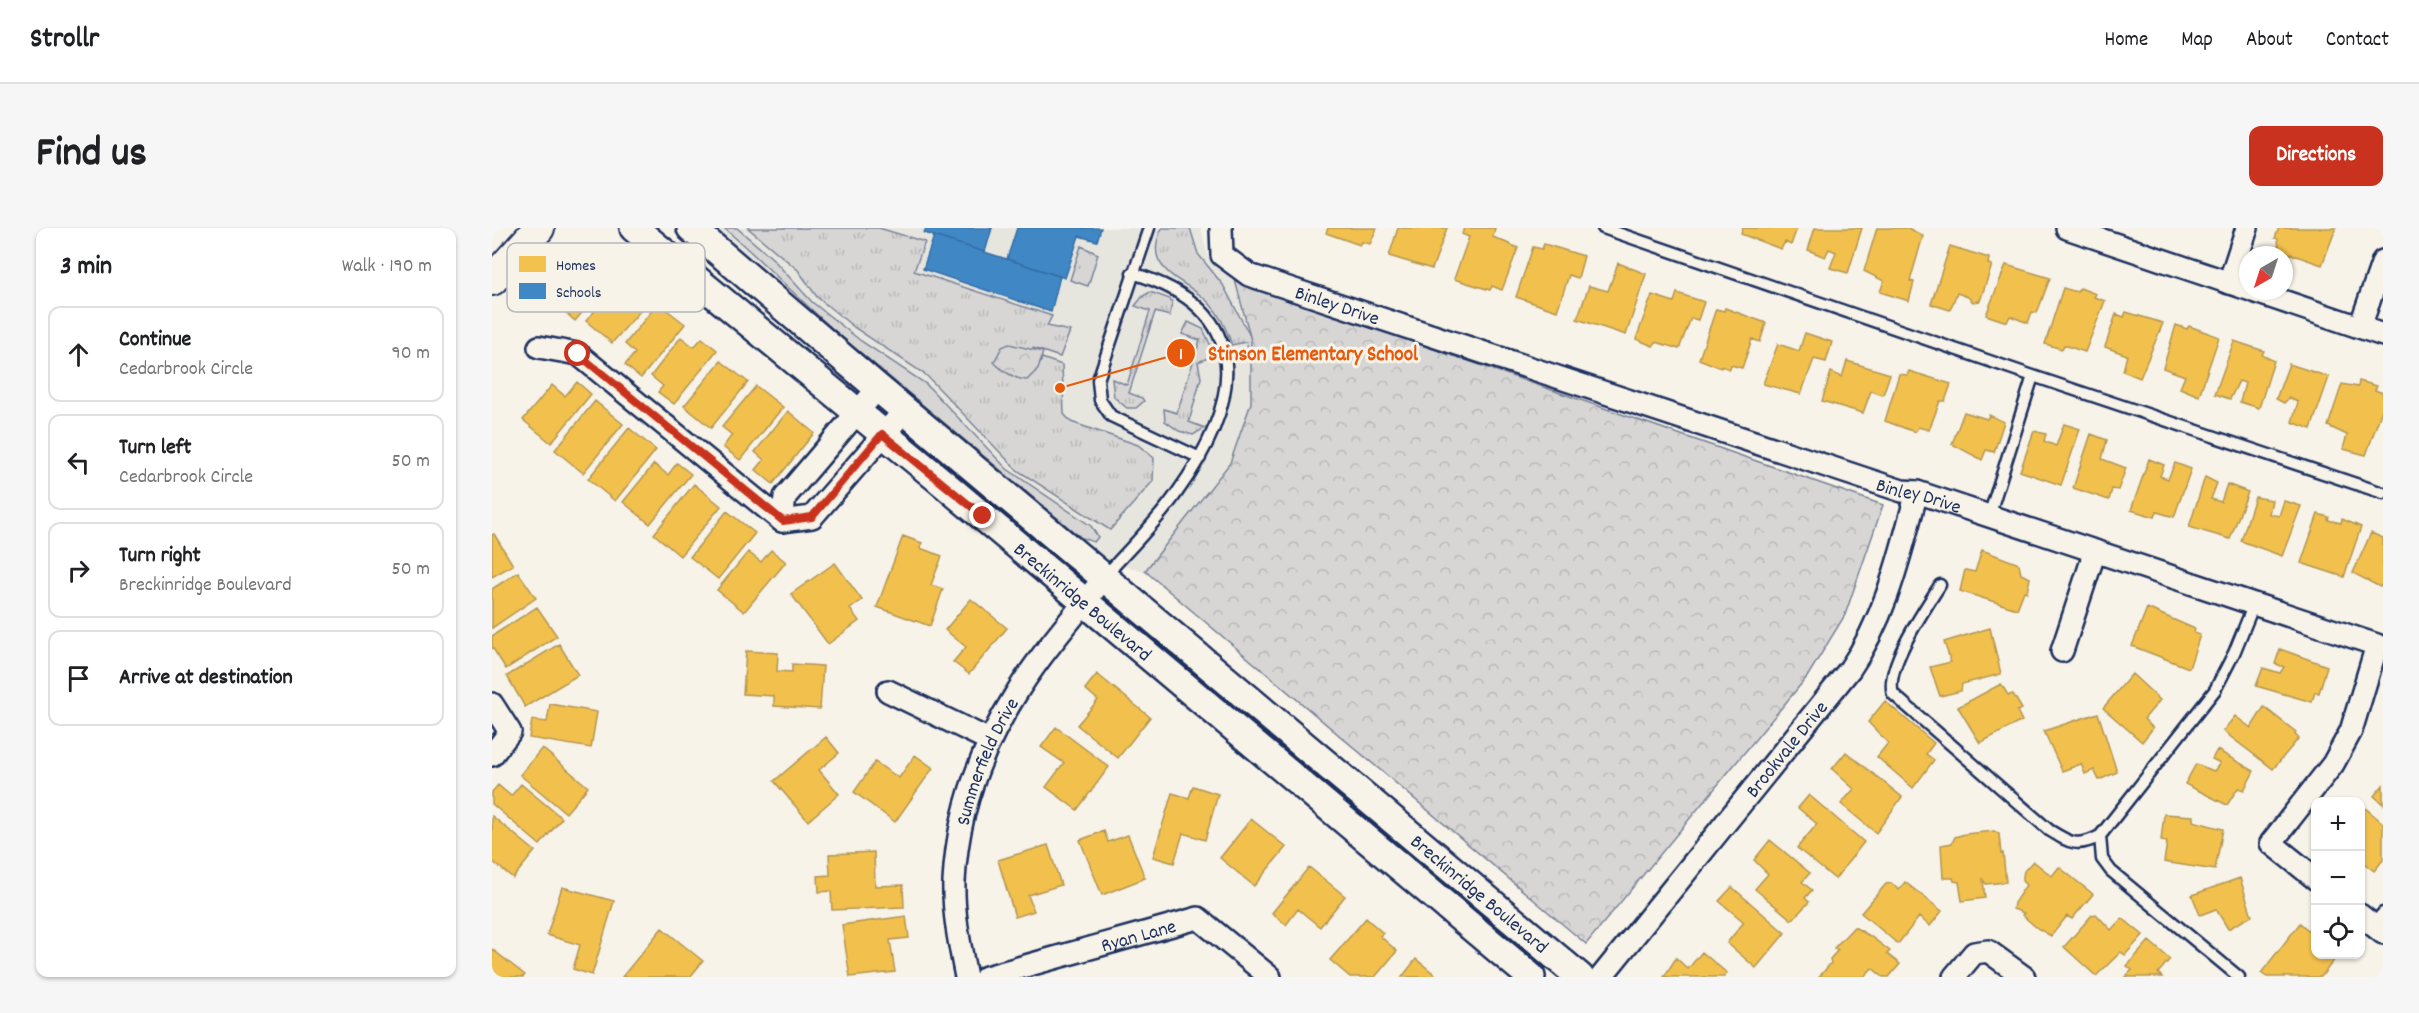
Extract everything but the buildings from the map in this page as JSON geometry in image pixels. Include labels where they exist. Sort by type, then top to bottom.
[{"type":"main road","points":[[525,243],[539,228]]},
{"type":"main road","points":[[492,280],[507,263]]},
{"type":"street","name":"Breckinridge Boulevard","points":[[634,228],[652,243]]},
{"type":"street","name":"Breckinridge Boulevard","points":[[691,228],[878,388],[1105,576],[1580,977]]},
{"type":"street","name":"Binley Drive","points":[[1221,228],[1222,255],[1249,274],[1902,491],[1917,492],[2377,645],[2351,731],[2333,764],[2271,843],[2311,875]]},
{"type":"street","points":[[2067,228],[2103,234],[2238,286],[2247,228]]},
{"type":"street","points":[[2360,327],[2383,261]]},
{"type":"street","name":"Breckinridge Boulevard","points":[[705,287],[1531,977]]},
{"type":"street","points":[[2280,300],[2383,335]]},
{"type":"street","points":[[539,347],[578,354],[783,521],[812,517],[905,410]]},
{"type":"street","points":[[783,521],[785,497],[878,388]]},
{"type":"street","name":"Brookvale Drive","points":[[1601,977],[1850,669],[1868,642],[1885,604],[1917,492]]},
{"type":"street","points":[[2062,651],[2095,551]]},
{"type":"street","name":"Summerfield Drive","points":[[966,977],[956,927],[954,882],[969,792],[989,740],[1015,695],[1105,576]]},
{"type":"street","points":[[888,691],[989,740]]},
{"type":"street","points":[[492,704],[510,732],[492,755]]},
{"type":"street","name":"Ryan Lane","points":[[986,977],[1198,918],[1270,977]]},
{"type":"street","points":[[1954,977],[1974,953],[1988,951],[2024,977]]},
{"type":"lane","points":[[1149,228],[1132,273],[1098,380],[1100,400],[1111,416],[1200,458]]},
{"type":"lane","points":[[1603,228],[2033,376],[2383,493]]},
{"type":"lane","points":[[1105,576],[1176,495],[1200,458],[1215,428],[1224,398],[1227,368],[1222,340],[1207,314],[1188,297],[1160,282],[1132,273]]},
{"type":"lane","points":[[1989,516],[2033,376]]},
{"type":"lane","points":[[1940,585],[1894,669],[1890,685],[1893,694],[2049,830],[2068,842],[2084,844],[2100,836],[2215,690],[2235,653],[2254,604]]},
{"type":"lane","points":[[2100,836],[2102,859],[2111,871],[2239,977]]},
{"type":"shaded area","points":[[679,228],[1201,228],[1208,258],[1235,280],[1251,340],[1251,403],[1230,463],[1145,571],[1068,553],[705,250],[705,243],[697,243]]},
{"type":"green space","points":[[724,228],[737,228],[772,258],[812,302],[861,341],[926,384],[1007,469],[1091,526],[1098,537],[1094,542],[1080,537],[842,337]]},
{"type":"green space","points":[[748,228],[879,228],[925,242],[914,271],[1052,316],[1047,326],[1070,331],[1060,357],[1033,348],[1038,369],[1042,358],[1062,365],[1064,414],[1071,422],[1138,445],[1154,458],[1153,481],[1110,530],[1017,470],[926,375],[855,328],[817,297],[798,270]]},
{"type":"green space","points":[[1162,228],[1190,228],[1198,254],[1223,285],[1250,336],[1253,344],[1251,358],[1246,342],[1232,345],[1223,323],[1210,304],[1170,274],[1162,265],[1157,255],[1157,243]]},
{"type":"green space","points":[[1081,246],[1098,254],[1088,286],[1070,280]]},
{"type":"green space","points":[[1235,280],[1883,505],[1845,615],[1807,677],[1586,944],[1145,571],[1230,463],[1251,403],[1251,340]]},
{"type":"green space","points":[[1150,292],[1170,299],[1172,302],[1170,316],[1155,312],[1129,393],[1144,401],[1136,408],[1127,408],[1114,397],[1112,379],[1127,385],[1150,311],[1135,306],[1143,296]]},
{"type":"green space","points":[[1188,322],[1203,329],[1215,355],[1198,362],[1201,378],[1189,422],[1205,428],[1193,435],[1179,431],[1165,421],[1164,409],[1177,413],[1200,340],[1182,334]]},
{"type":"green space","points":[[1009,344],[1043,352],[1038,369],[1027,380],[1009,374],[994,362],[1002,347]]},
{"type":"green space","points":[[910,435],[988,497],[955,477],[906,440]]},
{"type":"place","name":"Stinson Elementary School","points":[[1060,388]]},
{"type":"route","points":[[578,354],[783,521],[812,517],[882,434],[983,516]]}]
